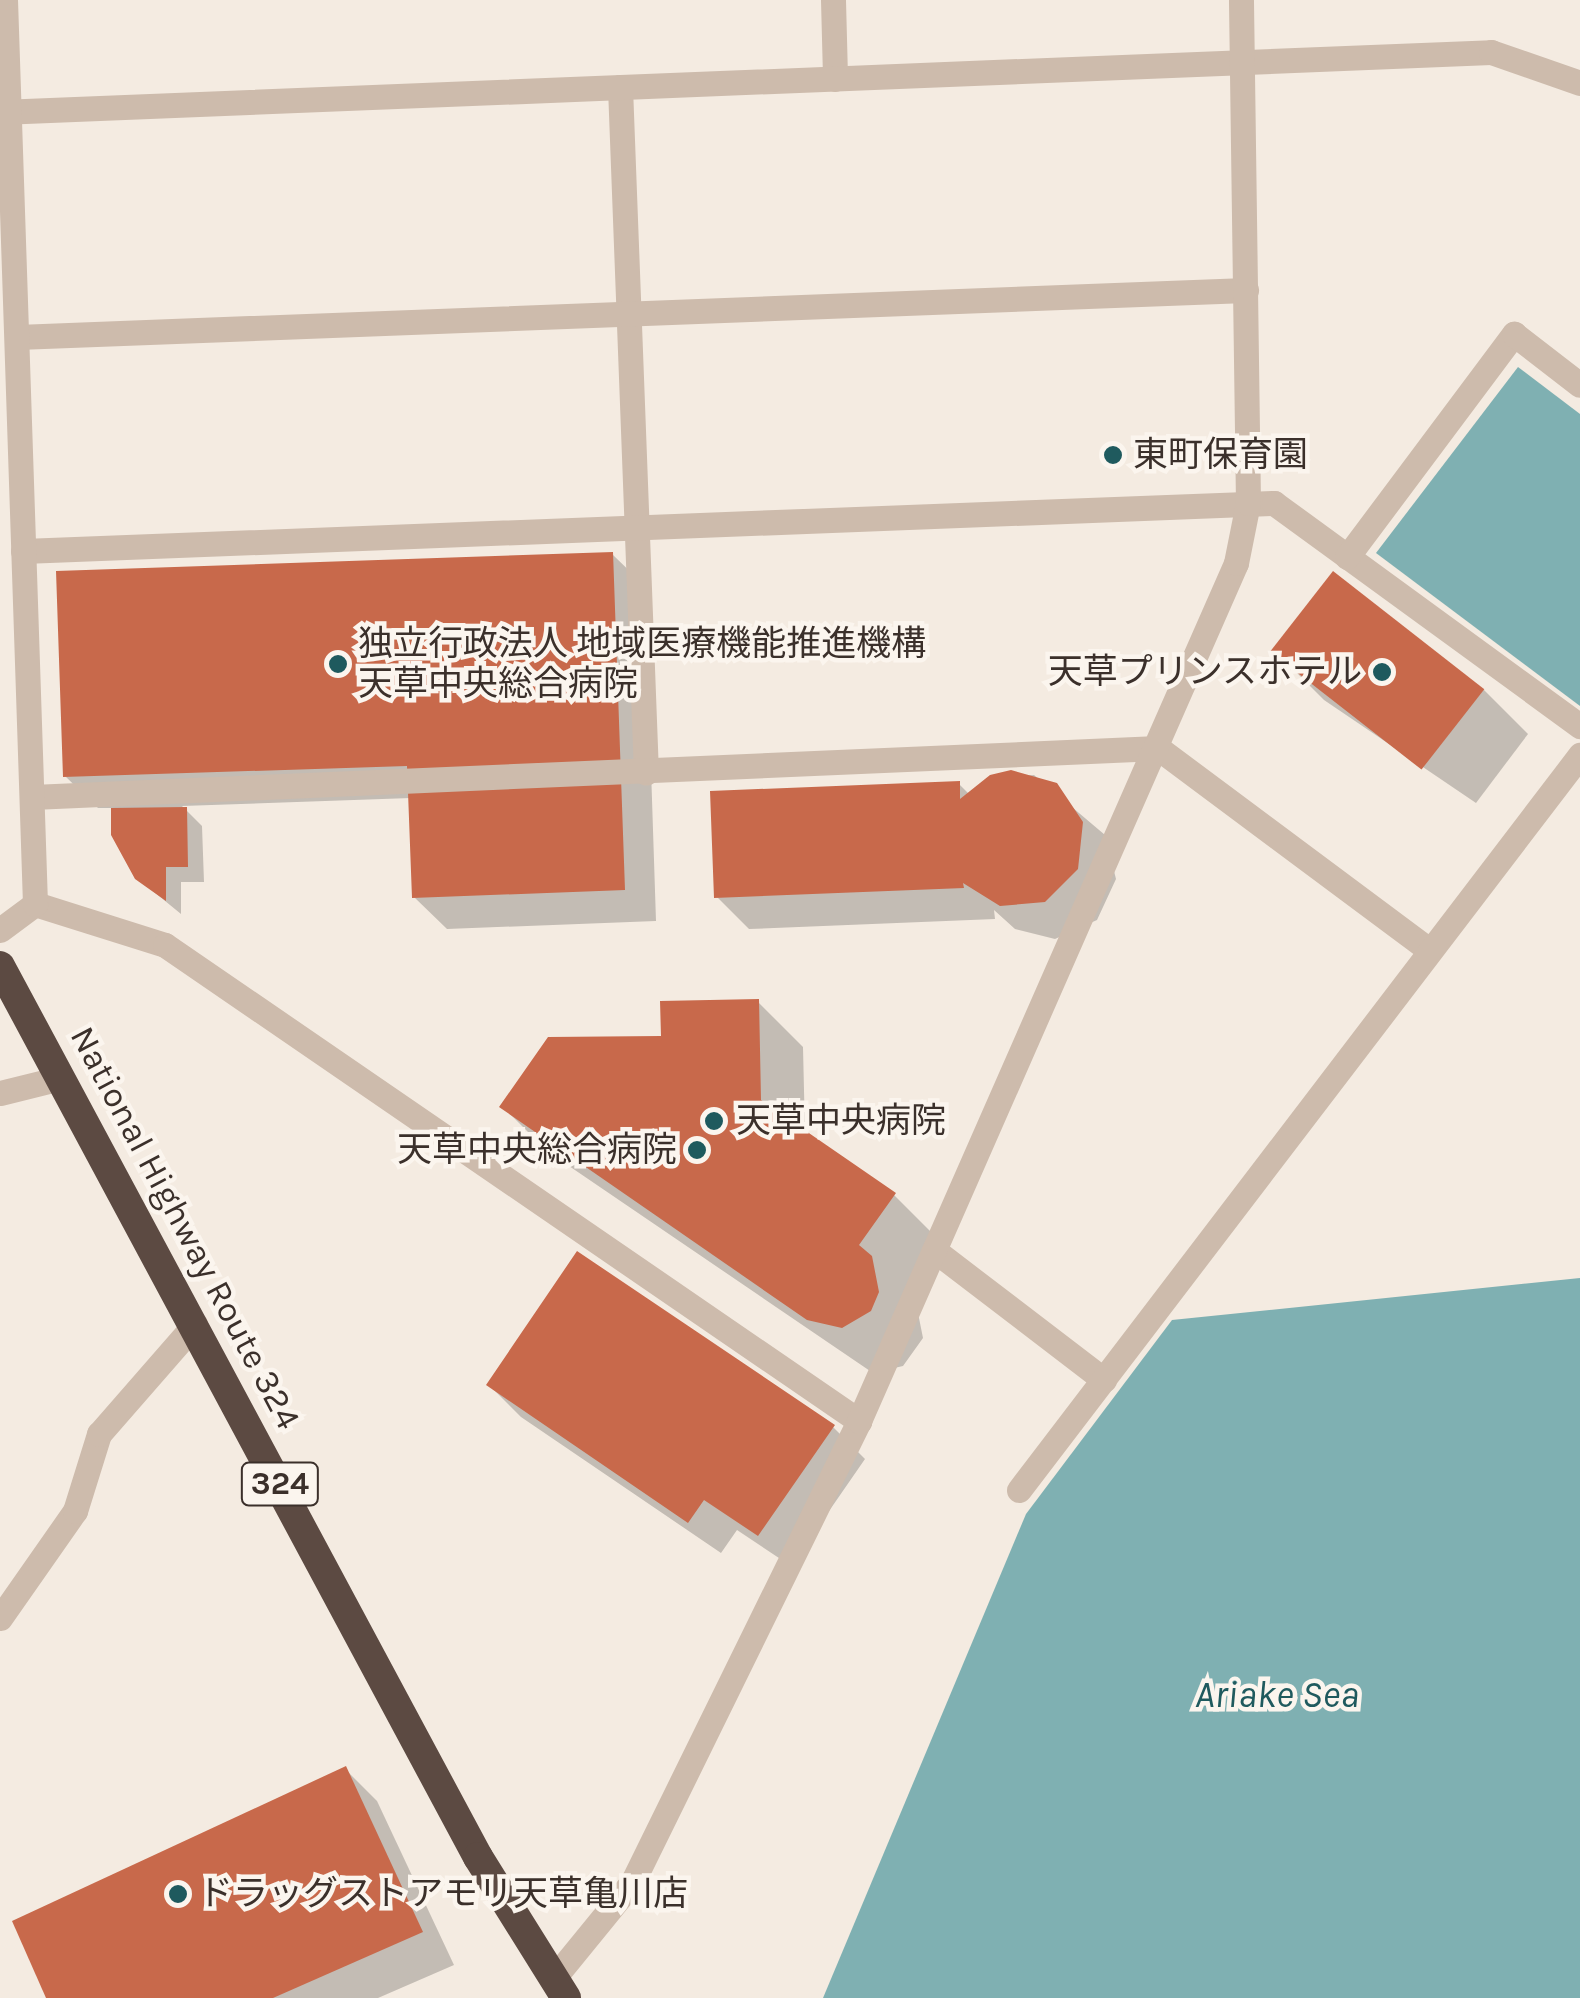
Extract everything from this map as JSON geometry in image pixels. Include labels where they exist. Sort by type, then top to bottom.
[{"type":"highway","name":"National Highway Route 324","points":[[0,966],[478,1857],[559,1989]]},
{"type":"street","points":[[5,0],[5,112],[17,337],[36,904]]},
{"type":"street","points":[[832,0],[835,79]]},
{"type":"street","points":[[559,1989],[634,1881],[859,1421],[1158,748],[1236,563],[1248,503],[1241,0]]},
{"type":"street","points":[[5,112],[1492,52],[1580,83]]},
{"type":"street","points":[[620,88],[646,773]]},
{"type":"street","points":[[17,337],[1246,290]]},
{"type":"street","points":[[1347,557],[1514,334],[1580,384]]},
{"type":"street","points":[[24,551],[1274,503],[1580,726]]},
{"type":"street","points":[[32,797],[1158,748],[1430,951]]},
{"type":"street","points":[[1019,1490],[1580,755]]},
{"type":"street","points":[[0,930],[36,904]]},
{"type":"street","points":[[36,904],[165,946],[859,1421]]},
{"type":"street","points":[[0,1093],[61,1078]]},
{"type":"street","points":[[934,1250],[1104,1380]]},
{"type":"street","points":[[0,1618],[75,1510],[99,1434],[195,1324]]},
{"type":"water","points":[[1518,367],[1580,414],[1580,706],[1376,553]]},
{"type":"water","name":"Ariake Sea","points":[[1580,1278],[1580,1998],[823,1998],[1026,1514],[1172,1320]]},
{"type":"building","name":"独立行政法人 地域医療機能推進機構 天草中央総合病院","points":[[613,552],[625,890],[412,898],[407,766],[63,777],[56,571]]},
{"type":"building","name":"天草プリンスホテル","points":[[1333,571],[1484,689],[1422,770],[1270,651]]},
{"type":"building","points":[[1011,770],[1057,783],[1083,822],[1078,869],[1045,902],[1000,906],[963,883],[964,888],[714,898],[710,791],[960,781],[960,799],[990,775]]},
{"type":"building","points":[[187,807],[188,867],[166,867],[166,901],[135,879],[111,835],[111,808]]},
{"type":"building","name":"天草中央総合病院","points":[[759,999],[761,1100],[896,1193],[859,1245],[872,1256],[879,1292],[871,1311],[842,1328],[807,1320],[499,1107],[548,1037],[661,1036],[660,1001]]},
{"type":"building","points":[[577,1251],[835,1425],[758,1536],[704,1500],[688,1523],[486,1385]]},
{"type":"building","points":[[346,1766],[423,1932],[273,1998],[46,1998],[12,1921]]},
{"type":"place","name":"東町保育園","points":[[1113,455]]},
{"type":"place","name":"独立行政法人 地域医療機能推進機構 天草中央総合病院","points":[[338,664]]},
{"type":"place","name":"天草プリンスホテル","points":[[1382,672]]},
{"type":"place","name":"天草中央病院","points":[[714,1121]]},
{"type":"place","name":"天草中央総合病院","points":[[697,1150]]},
{"type":"place","name":"ドラッグストアモリ天草亀川店","points":[[178,1894]]}]
